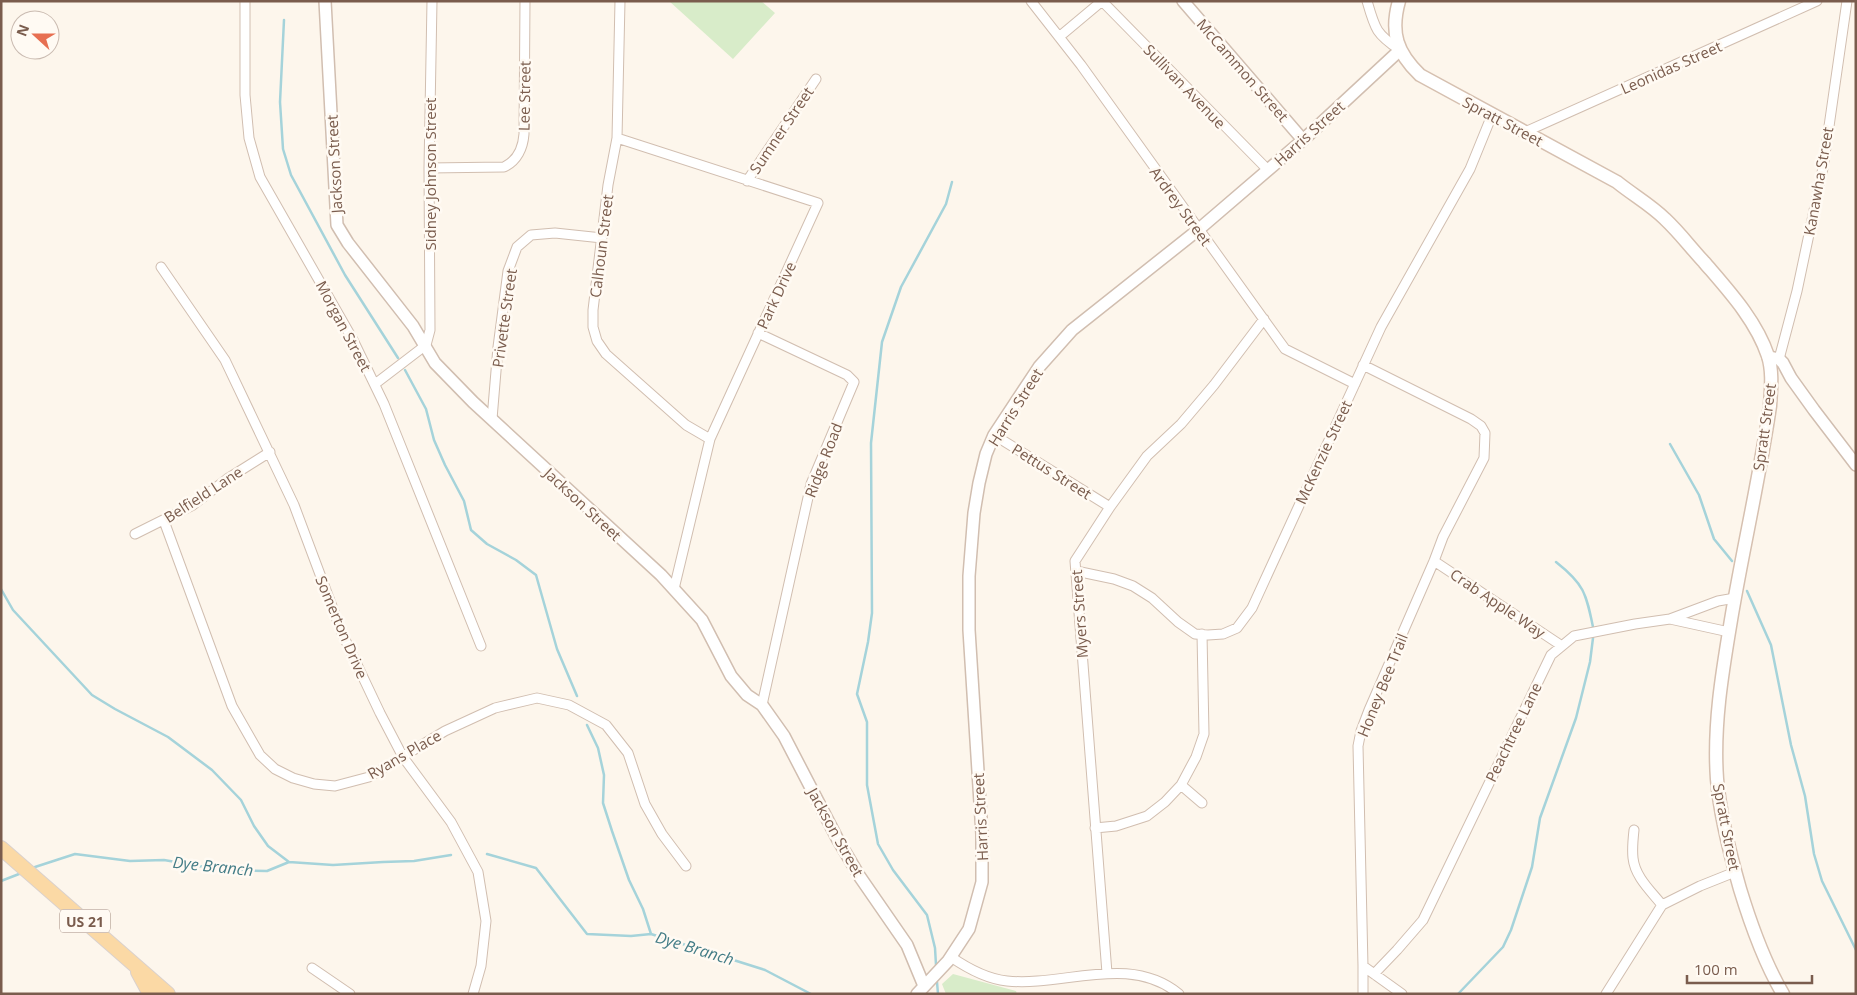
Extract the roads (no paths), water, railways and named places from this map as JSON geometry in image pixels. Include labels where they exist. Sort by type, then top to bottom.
[{"type":"main road","name":"Spratt Street","points":[[1399,1],[1395,26],[1400,50],[1410,66],[1420,75],[1617,182],[1665,219],[1745,313],[1774,358],[1767,430],[1735,598],[1720,696],[1717,728],[1717,779],[1735,872],[1760,945],[1783,994]]},
{"type":"main road","name":"US 21","points":[[1,848],[168,994]]},
{"type":"main road","points":[[133,963],[150,994]]},
{"type":"street","name":"Morgan Street","points":[[245,1],[245,95],[249,138],[260,177],[352,338],[375,384],[481,646]]},
{"type":"street","name":"Jackson Street","points":[[325,1],[338,225],[348,242],[413,326],[435,363],[492,419],[674,589],[702,620],[730,676],[747,695],[762,705],[784,736],[838,840],[907,945],[920,990]]},
{"type":"street","name":"Sidney Johnson Street","points":[[425,346],[430,330],[429,168],[432,1]]},
{"type":"street","name":"Lee Street","points":[[429,168],[504,167],[510,164],[518,155],[523,144],[524,134],[524,1]]},
{"type":"street","name":"Calhoun Street","points":[[620,1],[617,138],[602,238],[593,310],[593,327],[597,341],[606,354],[686,425],[710,439]]},
{"type":"street","name":"Ardrey Street","points":[[1030,1],[1081,65],[1285,349],[1355,384]]},
{"type":"street","points":[[1059,37],[1102,1]]},
{"type":"street","name":"Sullivan Avenue","points":[[1102,1],[1268,170]]},
{"type":"street","name":"McCammon Street","points":[[1184,1],[1303,140]]},
{"type":"street","points":[[1368,1],[1374,27],[1379,35],[1400,50]]},
{"type":"street","name":"Leonidas Street","points":[[1525,132],[1817,1]]},
{"type":"street","name":"Kanawha Street","points":[[1774,358],[1797,291],[1822,168],[1847,1]]},
{"type":"street","name":"Harris Street","points":[[920,990],[951,957],[969,929],[982,882],[982,829],[969,630],[969,576],[974,513],[979,482],[986,454],[994,436],[1039,367],[1072,330],[1198,230],[1303,140],[1400,50]]},
{"type":"street","name":"Sumner Street","points":[[747,181],[816,79]]},
{"type":"street","name":"McKenzie Street","points":[[1076,571],[1114,579],[1133,586],[1152,598],[1178,622],[1195,634],[1223,634],[1237,628],[1252,608],[1381,327],[1470,169],[1492,115]]},
{"type":"street","name":"Park Drive","points":[[617,138],[818,203],[710,439],[674,589]]},
{"type":"street","name":"Privette Street","points":[[492,419],[498,347],[508,270],[517,247],[531,235],[555,233],[602,238]]},
{"type":"street","name":"Somerton Drive","points":[[161,267],[226,360],[294,505],[342,633],[380,713],[403,757],[451,822],[478,872],[486,921],[481,966],[473,994]]},
{"type":"street","name":"Myers Street","points":[[1106,973],[1075,561],[1110,507],[1147,456],[1181,424],[1214,385],[1264,319]]},
{"type":"street","name":"Ridge Road","points":[[758,333],[847,375],[854,382],[811,484],[762,705]]},
{"type":"street","points":[[375,384],[425,346]]},
{"type":"street","points":[[1774,358],[1856,465]]},
{"type":"street","name":"Honey Bee Trail","points":[[1363,366],[1471,419],[1485,433],[1486,445],[1484,458],[1443,537],[1361,730],[1358,746],[1363,994]]},
{"type":"street","name":"Pettus Street","points":[[994,436],[1110,507]]},
{"type":"street","name":"Belfield Lane","points":[[135,534],[193,505],[227,479],[270,452]]},
{"type":"street","name":"Ryans Place","points":[[164,521],[232,706],[260,755],[275,769],[293,778],[314,784],[335,786],[369,777],[445,731],[495,708],[536,698],[569,705],[606,725],[628,753],[645,804],[662,834],[686,866]]},
{"type":"street","name":"Crab Apple Way","points":[[1434,561],[1562,646]]},
{"type":"street","name":"Peachtree Lane","points":[[1374,974],[1398,950],[1423,920],[1551,655],[1574,636],[1670,619],[1718,600],[1735,598]]},
{"type":"street","points":[[1670,619],[1729,632]]},
{"type":"street","points":[[1095,828],[1116,826],[1147,816],[1166,802],[1181,785],[1196,756],[1204,734],[1202,634]]},
{"type":"street","points":[[1181,785],[1202,803]]},
{"type":"street","points":[[1634,830],[1633,858],[1636,870],[1662,905]]},
{"type":"street","points":[[1606,994],[1662,905],[1700,886],[1735,872]]},
{"type":"street","points":[[951,957],[976,972],[1005,981],[1024,982],[1120,972],[1168,984],[1179,994]]},
{"type":"street","points":[[1363,966],[1402,994]]},
{"type":"street","points":[[312,968],[350,994]]},
{"type":"waterway","points":[[284,20],[280,102],[283,149],[291,175],[345,275],[398,358]]},
{"type":"waterway","points":[[936,965],[935,948],[927,915],[893,870],[878,844],[867,785],[867,722],[857,694],[872,613],[871,443],[882,342],[901,287],[946,204],[952,182]]},
{"type":"waterway","points":[[405,370],[426,409],[434,440],[464,501],[471,530],[487,544],[516,560],[536,575],[557,649],[577,696]]},
{"type":"waterway","points":[[1670,444],[1699,495],[1714,539],[1732,561]]},
{"type":"waterway","points":[[1556,562],[1573,577],[1586,597],[1593,627]]},
{"type":"waterway","points":[[1,589],[13,610],[92,695],[168,737],[212,770],[241,800],[254,826],[268,846],[289,862]]},
{"type":"waterway","points":[[1747,591],[1771,645],[1791,745],[1805,796],[1814,854],[1822,881],[1856,950]]},
{"type":"waterway","points":[[1458,994],[1503,947],[1511,930],[1532,867],[1540,818],[1576,718],[1590,662],[1593,638]]},
{"type":"waterway","points":[[587,725],[598,748],[604,775],[603,803],[629,880],[643,909],[651,934]]},
{"type":"waterway","name":"Dye Branch","points":[[35,867],[75,854],[130,861],[164,860],[222,870],[267,871],[289,862],[333,865],[414,861],[451,855]]},
{"type":"waterway","name":"Dye Branch","points":[[487,854],[536,868],[587,934],[631,936],[651,934],[765,970],[811,994]]},
{"type":"waterway","name":"Dye Branch","points":[[1,881],[19,874]]},
{"type":"waterway","points":[[937,982],[938,994]]}]
